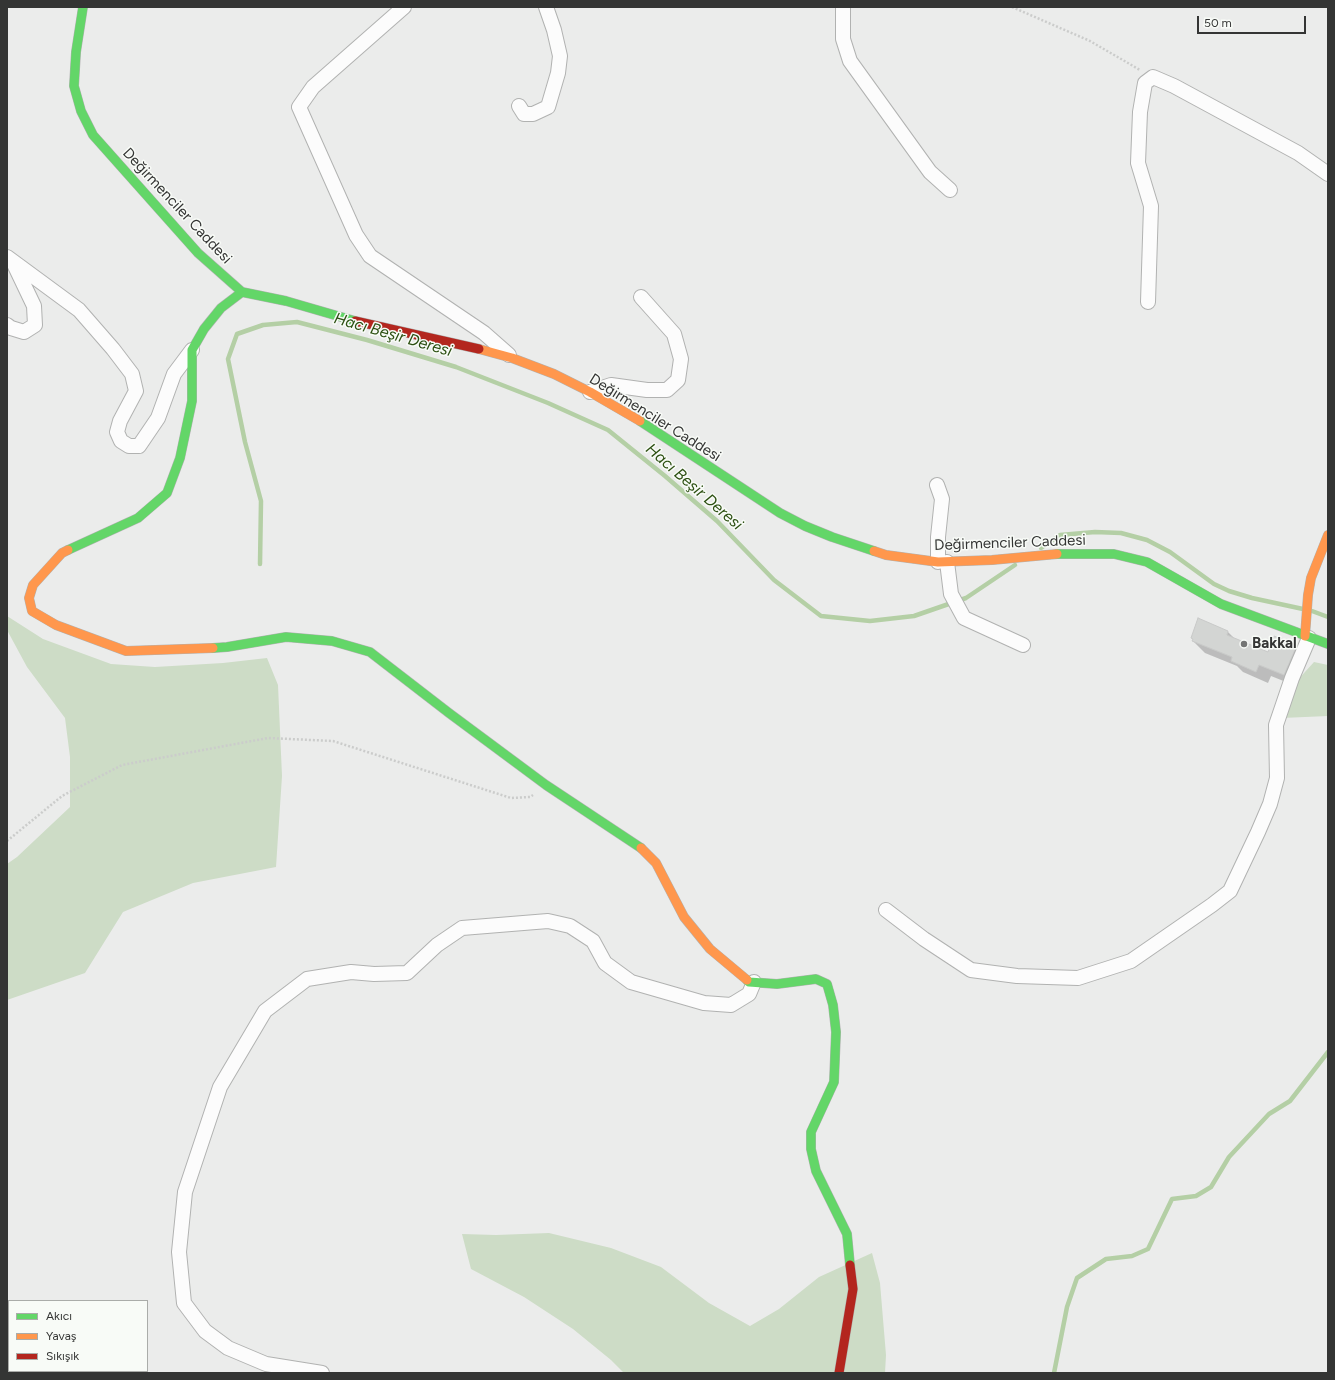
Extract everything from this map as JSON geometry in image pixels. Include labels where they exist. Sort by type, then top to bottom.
[{"type":"street","name":"Değirmenciler Caddesi","points":[[83,7],[76,52],[74,86],[81,111],[93,135],[198,252],[216,270],[242,292],[280,300],[328,314],[512,358],[554,374],[627,413],[780,513],[805,526],[832,537],[886,555],[942,562],[992,560],[1068,553],[1114,554],[1147,562],[1221,604],[1328,644]]},
{"type":"street","points":[[404,7],[313,87],[299,108],[356,235],[370,256],[484,333],[512,358]]},
{"type":"street","points":[[518,106],[524,114],[533,114],[548,107],[558,73],[560,56],[554,30],[546,7]]},
{"type":"street","points":[[843,7],[843,39],[850,61],[930,172],[950,190]]},
{"type":"street","points":[[1148,302],[1150,206],[1138,163],[1140,112],[1145,83],[1153,77],[1174,86],[1298,153],[1328,174]]},
{"type":"street","points":[[9,258],[79,310],[132,374],[136,391],[120,421],[117,432],[120,441],[129,446],[139,446],[158,418],[174,374],[192,350],[204,329],[221,308],[242,292]]},
{"type":"street","points":[[7,325],[11,328],[24,332],[35,325],[34,306],[9,258]]},
{"type":"street","points":[[590,392],[611,385],[647,390],[667,390],[678,380],[681,359],[674,334],[641,297]]},
{"type":"street","points":[[192,350],[192,401],[180,458],[167,493],[138,518],[62,552],[33,585],[29,598],[32,611],[56,625],[126,651],[228,647],[286,637],[332,641],[370,652],[449,714],[546,785],[643,849],[656,863],[684,917],[710,949],[749,982],[777,984],[816,979],[827,984],[833,1005],[836,1032],[834,1082],[811,1132],[811,1149],[816,1171],[847,1234],[853,1289],[839,1373]]},
{"type":"street","points":[[937,485],[942,499],[938,537],[942,562],[951,594],[964,618],[1023,645]]},
{"type":"street","points":[[886,910],[924,939],[971,970],[1017,976],[1078,978],[1131,961],[1212,906],[1230,891],[1270,804],[1277,778],[1276,725],[1307,637],[1306,623],[1311,578],[1328,535]]},
{"type":"street","points":[[322,1373],[266,1364],[228,1348],[205,1331],[184,1303],[178,1252],[185,1192],[220,1087],[265,1011],[307,979],[351,972],[374,974],[407,973],[437,945],[462,928],[548,921],[570,926],[593,941],[606,963],[631,982],[704,1003],[731,1005],[749,994],[754,982]]},
{"type":"path","points":[[1012,7],[1090,41],[1153,77]]},
{"type":"path","points":[[7,841],[62,796],[122,765],[268,738],[333,742],[511,798],[530,797],[546,785]]},
{"type":"green space","points":[[7,616],[43,639],[111,664],[155,667],[223,663],[267,658],[278,685],[282,776],[276,867],[193,883],[123,912],[85,973],[7,1000],[7,864],[17,857],[70,807],[70,757],[65,718],[27,667],[7,630]]},
{"type":"green space","points":[[1314,662],[1328,665],[1328,716],[1282,718],[1295,683]]},
{"type":"green space","points":[[549,1233],[611,1248],[661,1267],[709,1303],[750,1326],[779,1309],[819,1277],[872,1253],[880,1283],[886,1355],[885,1373],[624,1373],[611,1360],[573,1329],[524,1297],[471,1269],[462,1234],[496,1235]]},
{"type":"building","points":[[1198,618],[1228,631],[1227,635],[1268,652],[1274,636],[1297,645],[1284,675],[1259,665],[1256,672],[1231,661],[1232,657],[1192,641],[1193,639],[1191,638]]},
{"type":"waterway","name":"Hacı Beşir Deresi","points":[[260,564],[261,501],[245,442],[228,359],[237,334],[263,325],[297,322],[367,340],[456,367],[548,403],[608,430],[665,476],[717,521],[774,580],[821,616],[870,621],[914,616],[966,598],[1015,565]]},
{"type":"waterway","name":"Hacı Beşir Deresi","points":[[1041,548],[1060,535],[1095,532],[1121,533],[1147,540],[1170,552],[1214,584],[1229,591],[1252,598],[1303,609]]},
{"type":"waterway","name":"Hacı Beşir Deresi","points":[[1312,611],[1328,617]]},
{"type":"waterway","points":[[1054,1373],[1067,1307],[1077,1278],[1106,1259],[1132,1256],[1148,1249],[1172,1199],[1196,1196],[1211,1187],[1229,1157],[1269,1114],[1290,1101],[1328,1052]]},
{"type":"traffic: fast","points":[[83,7],[76,52],[74,86],[81,111],[93,135],[198,253],[242,292],[286,301],[355,321]]},
{"type":"traffic: fast","points":[[68,550],[138,518],[167,493],[180,458],[192,401],[192,350],[204,329],[221,308],[242,292]]},
{"type":"traffic: fast","points":[[640,421],[780,513],[805,526],[832,537],[874,551]]},
{"type":"traffic: fast","points":[[1057,554],[1114,554],[1147,562],[1221,604],[1328,644]]},
{"type":"traffic: fast","points":[[213,648],[286,637],[332,641],[370,652],[546,785],[641,848]]},
{"type":"traffic: fast","points":[[747,980],[749,982],[777,984],[816,979],[827,984],[833,1005],[836,1032],[834,1082],[811,1132],[811,1149],[816,1171],[847,1234],[850,1265]]},
{"type":"traffic: slow","points":[[479,349],[512,358],[554,374],[590,392],[640,421]]},
{"type":"traffic: slow","points":[[1305,636],[1308,595],[1311,578],[1328,535]]},
{"type":"traffic: slow","points":[[68,550],[62,553],[33,585],[29,598],[32,611],[56,625],[126,651],[213,648]]},
{"type":"traffic: slow","points":[[874,551],[886,555],[938,562],[992,560],[1057,554]]},
{"type":"traffic: slow","points":[[641,848],[656,863],[684,917],[710,949],[747,980]]},
{"type":"traffic: jam","points":[[355,321],[479,349]]},
{"type":"traffic: jam","points":[[839,1373],[853,1289],[850,1265]]},
{"type":"place","name":"Bakkal","points":[[1244,644]]}]
